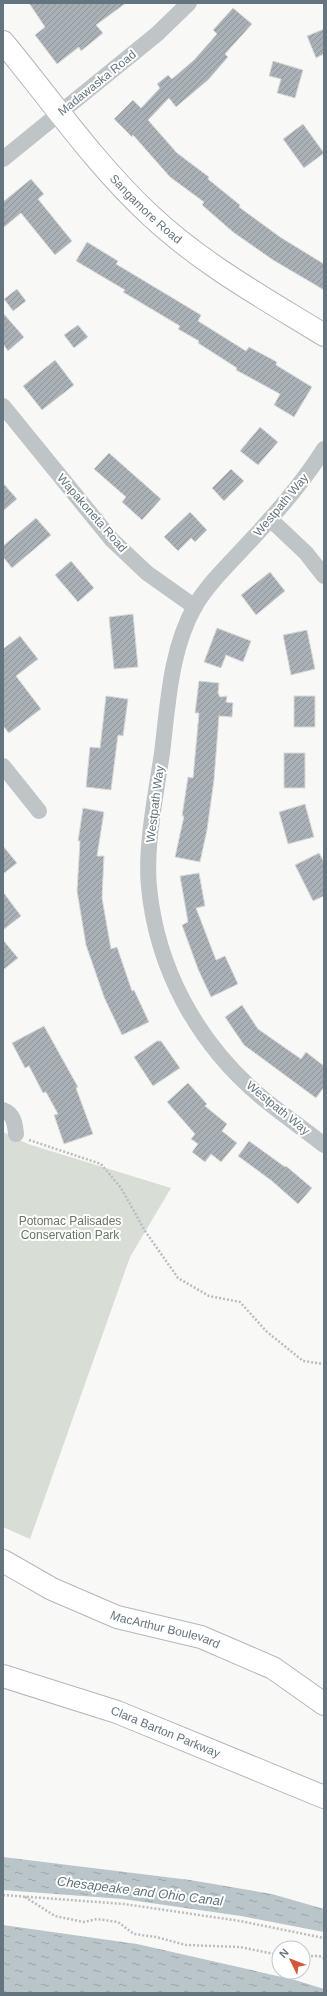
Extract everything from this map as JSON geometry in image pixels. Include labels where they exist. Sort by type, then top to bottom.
[{"type":"main road","name":"Sangamore Road","points":[[3,42],[101,164],[149,215],[179,240],[227,275],[324,336]]},
{"type":"main road","name":"MacArthur Boulevard","points":[[3,1561],[52,1589],[117,1617],[201,1638],[273,1668],[324,1704]]},
{"type":"main road","name":"Clara Barton Parkway","points":[[3,1676],[117,1712],[324,1797]]},
{"type":"street","name":"Madawaska Road","points":[[3,159],[157,34],[189,3]]},
{"type":"street","name":"Wapakoneta Road","points":[[3,406],[112,540],[147,573],[195,607]]},
{"type":"street","name":"Westpath Way","points":[[324,448],[311,469],[270,519],[212,581],[195,607],[180,642],[172,678],[150,835],[149,886],[156,931],[171,978],[194,1020],[221,1057],[259,1095],[324,1145]]},
{"type":"street","points":[[270,519],[306,553],[324,576]]},
{"type":"street","points":[[3,766],[40,811]]},
{"type":"street","points":[[3,1110],[7,1111],[14,1120],[16,1134]]},
{"type":"path","points":[[16,1134],[32,1142],[101,1164],[121,1188],[145,1231],[178,1278],[209,1296],[240,1302],[266,1331],[303,1361],[324,1364]]},
{"type":"path","points":[[3,1895],[124,1904],[240,1921],[324,1938]]},
{"type":"path","points":[[23,1896],[55,1916],[84,1922],[97,1919],[118,1922],[134,1934],[156,1936],[186,1946],[240,1947],[271,1953]]},
{"type":"path","points":[[311,1956],[319,1956],[324,1954]]},
{"type":"path","points":[[319,1956],[324,1958]]},
{"type":"green space","name":"Potomac Palisades Conservation Park","points":[[3,1132],[28,1144],[171,1188],[130,1257],[30,1539],[3,1527]]},
{"type":"water","name":"Chesapeake and Ohio Canal","points":[[3,1857],[190,1880],[272,1894],[324,1909],[324,1932],[241,1916],[123,1899],[3,1890]]},
{"type":"water","points":[[3,1925],[137,1944],[271,1975],[271,1980],[295,1980],[324,1989],[324,1993],[3,1993]]},
{"type":"building","points":[[29,3],[126,3],[96,25],[103,33],[81,51],[79,47],[57,64],[35,35],[45,27]]},
{"type":"building","points":[[233,8],[252,24],[225,54],[228,57],[208,80],[176,107],[169,98],[148,120],[177,153],[209,177],[208,179],[240,205],[239,207],[280,237],[324,264],[324,290],[273,260],[233,232],[202,205],[204,202],[170,177],[133,135],[132,137],[114,119],[133,100],[141,108],[160,88],[157,84],[168,75],[172,79],[194,60],[217,34],[213,30]]},
{"type":"building","points":[[324,29],[324,54],[316,58],[307,36]]},
{"type":"building","points":[[273,61],[303,70],[295,98],[277,93],[281,79],[269,76]]},
{"type":"building","points":[[303,124],[324,153],[304,168],[283,139]]},
{"type":"building","points":[[31,179],[44,194],[38,199],[72,241],[55,255],[21,213],[3,228],[3,202]]},
{"type":"building","points":[[87,242],[118,261],[116,264],[201,315],[198,321],[246,351],[249,347],[277,362],[276,365],[312,387],[294,417],[274,405],[280,394],[236,370],[237,368],[198,343],[199,341],[178,329],[180,326],[123,292],[125,290],[76,261]]},
{"type":"building","points":[[17,289],[26,301],[13,311],[4,299]]},
{"type":"building","points":[[3,313],[24,337],[8,351],[3,344]]},
{"type":"building","points":[[78,325],[88,337],[74,348],[64,335]]},
{"type":"building","points":[[55,360],[74,385],[42,410],[23,386]]},
{"type":"building","points":[[260,427],[278,442],[258,465],[240,451]]},
{"type":"building","points":[[109,453],[161,499],[142,520],[122,502],[126,497],[94,469]]},
{"type":"building","points":[[231,469],[244,481],[224,501],[212,488]]},
{"type":"building","points":[[3,483],[17,499],[3,511]]},
{"type":"building","points":[[190,512],[207,530],[195,542],[191,538],[178,551],[164,537]]},
{"type":"building","points":[[36,518],[51,535],[12,568],[3,557],[3,546]]},
{"type":"building","points":[[71,561],[94,588],[78,602],[55,575]]},
{"type":"building","points":[[270,572],[285,591],[256,615],[241,595]]},
{"type":"building","points":[[133,614],[138,667],[114,669],[109,617]]},
{"type":"building","points":[[217,628],[251,641],[243,662],[226,655],[221,668],[204,662]]},
{"type":"building","points":[[307,630],[315,669],[291,675],[283,635]]},
{"type":"building","points":[[20,636],[38,659],[16,676],[41,709],[9,733],[3,726],[3,649]]},
{"type":"building","points":[[199,681],[219,683],[218,693],[220,697],[227,696],[226,702],[233,703],[232,717],[219,716],[214,780],[207,830],[200,862],[175,857],[184,816],[182,816],[188,777],[193,778],[199,713],[195,713]]},
{"type":"building","points":[[106,696],[128,699],[123,736],[118,735],[111,790],[86,787],[90,747],[100,748]]},
{"type":"building","points":[[294,696],[315,696],[315,727],[294,727]]},
{"type":"building","points":[[284,753],[305,753],[305,788],[284,788]]},
{"type":"building","points":[[305,804],[314,837],[288,844],[279,812]]},
{"type":"building","points":[[83,808],[104,812],[97,856],[104,856],[102,898],[111,949],[117,947],[132,991],[134,990],[149,1022],[122,1035],[104,997],[86,945],[77,891],[80,841],[78,841]]},
{"type":"building","points":[[3,846],[17,863],[3,874]]},
{"type":"building","points":[[319,853],[324,862],[324,896],[313,901],[295,865]]},
{"type":"building","points":[[199,873],[205,906],[196,908],[216,960],[225,956],[238,984],[211,997],[198,969],[182,925],[188,922],[180,876]]},
{"type":"building","points":[[3,892],[21,916],[3,930]]},
{"type":"building","points":[[3,940],[18,958],[3,970]]},
{"type":"building","points":[[242,1005],[258,1029],[301,1059],[306,1052],[324,1066],[324,1087],[316,1098],[244,1045],[225,1017]]},
{"type":"building","points":[[44,1026],[78,1087],[76,1088],[93,1134],[64,1144],[54,1115],[58,1114],[46,1092],[43,1093],[29,1066],[25,1068],[12,1043]]},
{"type":"building","points":[[157,1041],[161,1041],[180,1068],[153,1086],[134,1057]]},
{"type":"building","points":[[188,1083],[207,1104],[205,1106],[227,1124],[222,1131],[237,1143],[221,1162],[211,1154],[205,1162],[192,1152],[198,1144],[191,1139],[195,1134],[167,1102]]},
{"type":"building","points":[[249,1141],[285,1167],[286,1166],[312,1188],[298,1204],[272,1181],[238,1156]]}]
